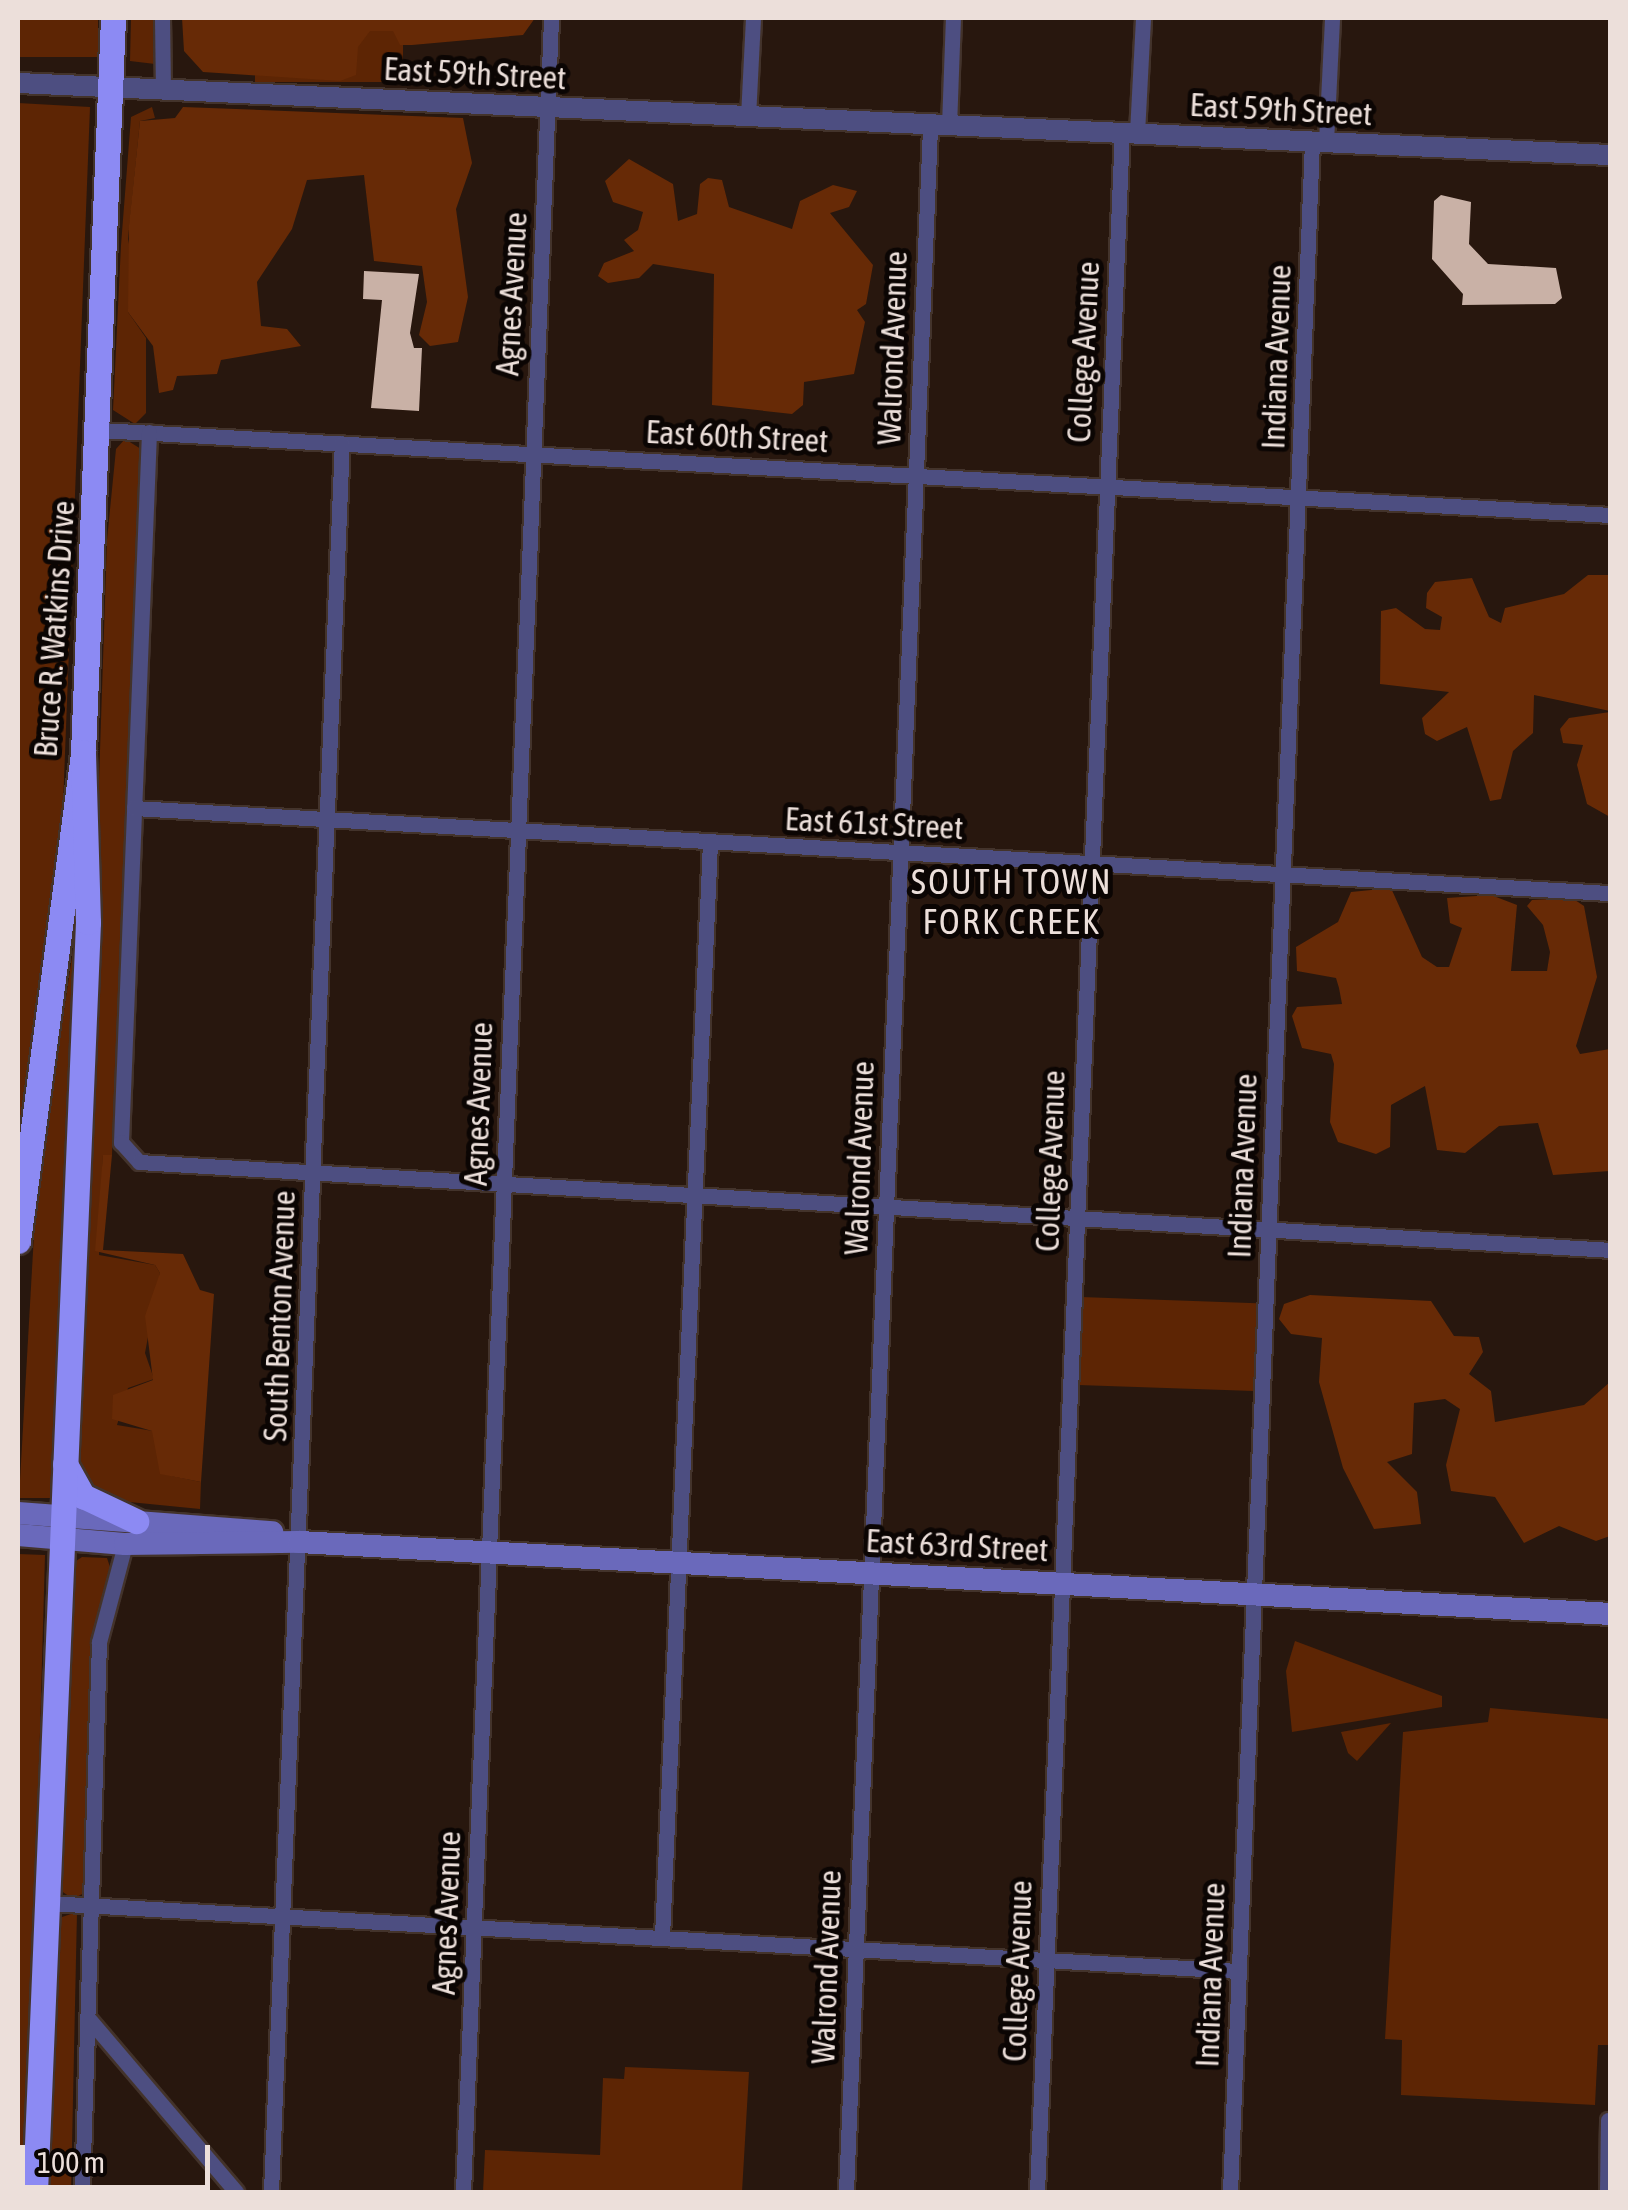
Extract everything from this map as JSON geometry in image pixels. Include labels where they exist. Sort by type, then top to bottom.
[{"type":"highway","name":"Bruce R. Watkins Drive","points":[[18,1242],[83,752],[100,430],[113,18]]},
{"type":"highway","points":[[35,2192],[59,1527],[88,922],[83,752]]},
{"type":"highway","points":[[63,1461],[83,1496],[130,1532]]},
{"type":"main road","name":"East 63rd Street","points":[[24,1524],[130,1532],[280,1533],[299,1542],[1610,1614]]},
{"type":"street","points":[[162,18],[162,89]]},
{"type":"street","name":"Agnes Avenue","points":[[463,2192],[551,18]]},
{"type":"street","points":[[748,117],[753,18]]},
{"type":"street","name":"Walrond Avenue","points":[[846,2192],[916,475],[940,126],[953,18]]},
{"type":"street","name":"College Avenue","points":[[1037,2192],[1106,487],[1129,133],[1143,18]]},
{"type":"street","name":"Indiana Avenue","points":[[1230,2192],[1299,498],[1319,141],[1332,18]]},
{"type":"street","name":"East 59th Street","points":[[18,83],[1610,155]]},
{"type":"street","name":"East 60th Street","points":[[100,430],[1610,514]]},
{"type":"street","points":[[149,432],[121,1142],[148,1166],[1610,1250]]},
{"type":"street","name":"South Benton Avenue","points":[[271,2192],[342,442]]},
{"type":"street","name":"East 61st Street","points":[[134,808],[1610,893]]},
{"type":"street","points":[[662,1937],[683,1563],[710,842]]},
{"type":"street","points":[[82,2192],[99,1642],[130,1532]]},
{"type":"street","points":[[48,1903],[1238,1971]]},
{"type":"street","points":[[89,2019],[236,2192]]},
{"type":"street","points":[[1606,2192],[1608,2120]]},
{"type":"shaded area","points":[[18,18],[98,18],[98,57],[18,57]]},
{"type":"shaded area","points":[[131,18],[153,18],[155,64],[130,61]]},
{"type":"shaded area","points":[[182,18],[535,18],[523,35],[412,45],[400,45],[393,31],[370,31],[358,47],[356,75],[340,81],[203,72],[184,51]]},
{"type":"shaded area","points":[[255,18],[403,18],[403,82],[255,82]]},
{"type":"shaded area","points":[[18,103],[90,107],[61,857],[18,1156]]},
{"type":"shaded area","points":[[152,107],[155,118],[140,121],[128,239],[134,268],[128,312],[146,338],[146,413],[135,424],[113,410],[121,245],[131,117]]},
{"type":"shaded area","points":[[183,107],[463,118],[472,163],[456,209],[468,297],[458,342],[430,346],[419,335],[427,302],[422,266],[374,261],[364,175],[307,180],[292,229],[257,282],[261,326],[287,329],[301,346],[221,360],[217,374],[177,376],[173,390],[159,393],[153,346],[128,312],[129,225],[140,121],[175,118]]},
{"type":"shaded area","points":[[629,159],[673,184],[678,221],[697,214],[700,184],[708,178],[722,180],[729,207],[792,229],[800,201],[833,185],[857,191],[849,207],[830,213],[873,265],[866,304],[857,310],[865,322],[854,374],[804,382],[803,405],[792,414],[712,405],[714,274],[653,264],[639,278],[608,283],[598,276],[604,263],[634,251],[624,240],[638,230],[643,212],[613,202],[605,181]]},
{"type":"shaded area","points":[[125,439],[141,449],[112,1155],[103,1155],[99,1255],[155,1265],[160,1273],[145,1353],[154,1379],[128,1388],[117,1425],[153,1431],[172,1476],[201,1482],[200,1509],[109,1500],[76,1472],[107,540],[116,449]]},
{"type":"shaded area","points":[[1588,575],[1610,575],[1610,711],[1534,695],[1533,733],[1513,751],[1501,799],[1490,801],[1467,727],[1437,741],[1425,734],[1422,718],[1449,692],[1380,684],[1381,611],[1396,608],[1425,629],[1440,630],[1442,617],[1426,608],[1427,593],[1435,582],[1472,578],[1489,617],[1501,623],[1505,608],[1564,594]]},
{"type":"shaded area","points":[[1610,712],[1610,817],[1587,804],[1577,765],[1583,745],[1563,743],[1560,729],[1569,718]]},
{"type":"shaded area","points":[[1391,888],[1422,957],[1437,967],[1449,967],[1462,928],[1450,923],[1447,898],[1491,895],[1517,905],[1511,971],[1547,971],[1550,952],[1543,925],[1527,906],[1532,900],[1572,898],[1584,906],[1597,977],[1576,1046],[1580,1054],[1610,1049],[1610,1171],[1553,1175],[1538,1123],[1499,1126],[1465,1153],[1437,1150],[1425,1086],[1391,1105],[1390,1147],[1376,1154],[1338,1142],[1330,1122],[1334,1064],[1331,1054],[1302,1048],[1292,1016],[1297,1007],[1342,1004],[1339,988],[1336,978],[1297,971],[1296,947],[1338,922],[1351,892]]},
{"type":"shaded area","points":[[77,923],[54,1498],[19,1498],[36,1199]]},
{"type":"shaded area","points":[[103,1155],[112,1155],[103,1250],[183,1254],[200,1290],[214,1294],[201,1482],[160,1474],[152,1431],[112,1419],[113,1395],[153,1380],[145,1316],[160,1273],[155,1265],[95,1251]]},
{"type":"shaded area","points":[[1310,1295],[1431,1301],[1454,1336],[1479,1337],[1483,1352],[1469,1374],[1491,1391],[1495,1422],[1584,1405],[1610,1382],[1610,1536],[1596,1541],[1559,1526],[1524,1543],[1495,1497],[1451,1491],[1446,1465],[1460,1409],[1445,1399],[1414,1403],[1412,1454],[1387,1462],[1417,1492],[1421,1524],[1374,1529],[1343,1468],[1319,1382],[1322,1338],[1291,1334],[1279,1319],[1284,1304]]},
{"type":"shaded area","points":[[1081,1297],[1257,1303],[1254,1391],[1078,1385]]},
{"type":"shaded area","points":[[18,1554],[45,1555],[27,2192],[18,2192]]},
{"type":"shaded area","points":[[82,1557],[107,1558],[111,1570],[94,1637],[84,1893],[73,1899],[57,1888],[73,1563]]},
{"type":"shaded area","points":[[1295,1641],[1442,1696],[1442,1707],[1292,1732],[1286,1671]]},
{"type":"shaded area","points":[[1490,1708],[1610,1719],[1610,2045],[1598,2045],[1595,2105],[1401,2095],[1402,2040],[1385,2039],[1403,1732],[1488,1722]]},
{"type":"shaded area","points":[[1391,1723],[1357,1761],[1348,1753],[1341,1732]]},
{"type":"shaded area","points":[[77,1912],[71,2192],[44,2192],[56,1919]]},
{"type":"shaded area","points":[[625,2067],[749,2072],[742,2192],[483,2192],[485,2150],[600,2155],[603,2078],[624,2079]]},
{"type":"building","points":[[1441,195],[1471,202],[1469,244],[1488,264],[1556,268],[1562,298],[1555,304],[1462,305],[1463,294],[1432,259],[1434,201]]},
{"type":"building","points":[[364,271],[419,274],[410,333],[414,348],[422,348],[419,411],[371,408],[382,300],[363,299]]},
{"type":"district","name":"SOUTH TOWN FORK CREEK","points":[[1012,901]]}]
